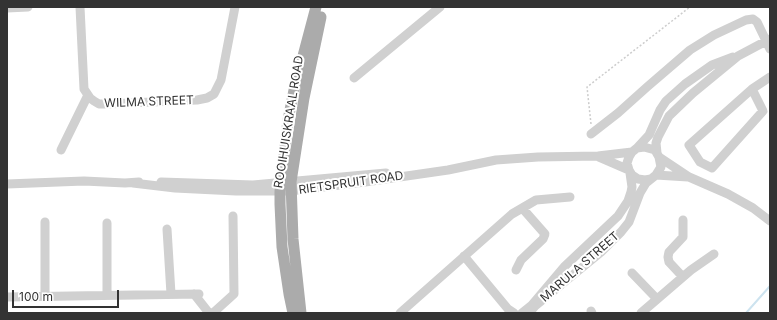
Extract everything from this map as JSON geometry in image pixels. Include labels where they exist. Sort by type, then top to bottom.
[{"type":"main road","name":"ROOIHUISKRAAL ROAD","points":[[301,313],[286,187],[288,120],[294,90],[316,7]]},
{"type":"main road","name":"ROOIHUISKRAAL ROAD","points":[[293,313],[282,247],[280,204],[286,187],[323,7]]},
{"type":"street","points":[[7,8],[28,7]]},
{"type":"street","points":[[71,142],[89,97],[84,86],[80,7]]},
{"type":"street","name":"WILMA STREET","points":[[89,97],[99,104],[107,104],[197,100],[211,96],[217,90],[221,80],[235,7]]},
{"type":"street","points":[[354,78],[440,7]]},
{"type":"street","points":[[592,134],[701,42],[746,20],[753,19],[757,22],[769,43],[712,65],[676,92],[663,105],[649,135],[628,160],[629,171],[635,178],[641,180],[654,177],[689,177]]},
{"type":"street","points":[[654,177],[661,166],[656,143],[662,127],[669,116],[684,101],[738,56]]},
{"type":"street","points":[[752,88],[763,111],[712,168],[700,162],[689,145],[752,88],[770,77]]},
{"type":"street","points":[[676,92],[684,101]]},
{"type":"street","points":[[61,150],[89,97]]},
{"type":"street","points":[[635,150],[648,147],[689,177],[728,194],[753,208],[770,221]]},
{"type":"street","name":"RIETSPRUIT ROAD","points":[[7,184],[78,181],[236,191],[365,182],[448,170],[496,160],[538,157],[598,156],[635,150]]},
{"type":"street","name":"RIETSPRUIT ROAD","points":[[598,156],[629,171]]},
{"type":"street","name":"MARULA STREET","points":[[522,313],[532,304],[565,266],[618,216],[628,201],[632,187],[629,171]]},
{"type":"street","name":"MARULA STREET","points":[[530,313],[535,306],[612,242],[625,228],[629,222],[640,193],[654,177]]},
{"type":"street","points":[[400,313],[512,214],[524,209],[534,201],[540,199],[570,197]]},
{"type":"street","points":[[516,270],[521,260],[543,239],[545,234],[524,209]]},
{"type":"street","points":[[213,313],[232,297],[235,290],[233,216]]},
{"type":"street","points":[[682,276],[669,262],[668,257],[669,252],[683,237],[683,220]]},
{"type":"street","points":[[45,222],[45,297]]},
{"type":"street","points":[[107,223],[107,296]]},
{"type":"street","points":[[167,229],[171,294]]},
{"type":"street","points":[[603,231],[612,242]]},
{"type":"street","points":[[641,313],[682,276],[714,254]]},
{"type":"street","points":[[464,256],[511,312]]},
{"type":"street","points":[[632,273],[657,299]]},
{"type":"street","points":[[7,297],[196,294],[209,313]]},
{"type":"path","points":[[592,134],[587,86],[690,7]]},
{"type":"waterway","points":[[746,313],[770,286]]}]
